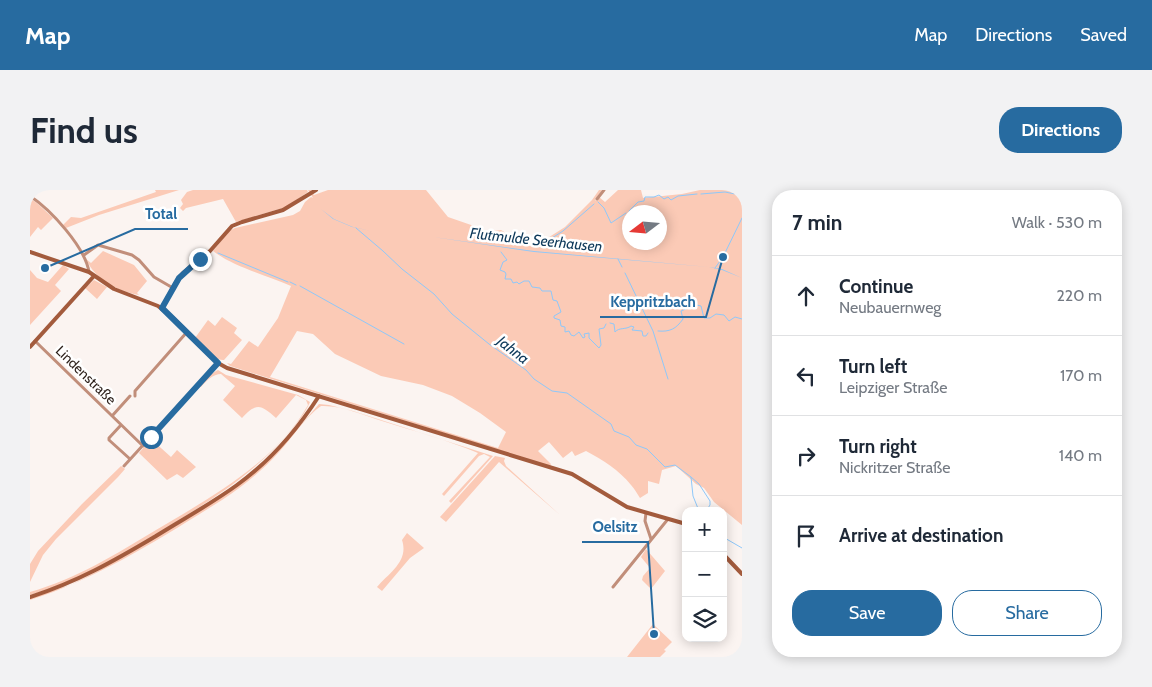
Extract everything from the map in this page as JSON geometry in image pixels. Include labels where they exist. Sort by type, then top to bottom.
[{"type":"main road","points":[[162,308],[183,274],[210,252],[234,224],[283,210],[315,191]]},
{"type":"main road","points":[[30,252],[89,272],[114,290],[143,299],[162,308],[218,363],[227,368],[579,477],[618,502],[646,513],[682,523]]},
{"type":"main road","points":[[30,347],[94,276]]},
{"type":"main road","points":[[30,597],[70,583],[107,565],[236,486],[276,450],[307,414],[319,396]]},
{"type":"main road","points":[[727,558],[742,574]]},
{"type":"street","points":[[597,199],[604,190]]},
{"type":"street","points":[[30,196],[55,218],[81,248],[89,272]]},
{"type":"street","points":[[84,255],[97,245],[117,249],[136,257],[154,277],[173,288]]},
{"type":"street","points":[[135,396],[135,391],[187,332]]},
{"type":"street","name":"Lindenstraße","points":[[35,341],[143,446]]},
{"type":"street","points":[[124,466],[218,363]]},
{"type":"street","points":[[112,416],[130,396]]},
{"type":"street","points":[[121,425],[109,440],[130,459]]},
{"type":"street","points":[[646,513],[645,521],[651,539]]},
{"type":"street","points":[[613,587],[651,539],[664,526],[668,518]]},
{"type":"shaded area","points":[[155,190],[179,190],[99,215],[66,228],[63,225],[71,217],[81,218],[156,192]]},
{"type":"shaded area","points":[[193,190],[307,190],[308,192],[286,207],[236,222],[223,199],[186,208],[183,211],[180,208],[183,204],[181,200],[187,192]]},
{"type":"shaded area","points":[[308,190],[311,190],[314,195],[328,190],[426,190],[448,217],[487,232],[501,230],[513,242],[521,245],[535,246],[565,227],[592,200],[599,190],[602,190],[595,200],[597,201],[599,197],[605,202],[618,190],[641,190],[643,198],[700,190],[742,190],[742,525],[727,513],[727,507],[720,507],[704,488],[696,484],[676,466],[662,470],[659,484],[648,481],[648,493],[640,498],[616,470],[586,451],[575,456],[572,451],[563,458],[549,442],[538,451],[551,464],[550,466],[230,366],[227,363],[231,364],[249,341],[258,347],[278,318],[291,286],[240,266],[213,251],[229,231],[293,215],[300,211],[305,202],[311,197],[313,198]],"holes":[[[297,331],[313,334],[335,354],[381,376],[423,385],[452,396],[480,413],[506,432],[498,448],[270,377]]]},
{"type":"shaded area","points":[[30,198],[53,218],[41,230],[38,227],[30,237]]},
{"type":"shaded area","points":[[103,251],[134,265],[147,281],[137,293],[139,295],[114,287],[94,272],[86,259],[91,263]]},
{"type":"shaded area","points":[[63,265],[69,269],[55,285],[61,291],[30,325],[30,270],[37,278],[48,282]]},
{"type":"shaded area","points":[[94,280],[107,287],[97,299],[85,288]]},
{"type":"shaded area","points":[[222,317],[237,328],[234,333],[242,340],[224,360],[220,360],[204,348],[195,338],[208,320],[215,326]]},
{"type":"shaded area","points":[[218,370],[226,375],[298,395],[310,402],[296,424],[283,439],[308,405],[306,400],[296,395],[276,418],[259,407],[252,409],[242,418],[223,400],[235,386],[221,374],[207,380],[201,387],[199,385],[209,375]]},
{"type":"shaded area","points":[[319,404],[343,408],[321,406],[315,410],[266,466],[230,495],[129,556],[72,584],[98,571],[208,506],[278,451]]},
{"type":"shaded area","points":[[346,409],[493,456],[451,503],[449,501],[490,457],[484,454],[479,456],[444,496],[442,494],[478,453]]},
{"type":"shaded area","points":[[151,439],[171,457],[177,450],[196,467],[183,478],[177,474],[167,480],[139,453]]},
{"type":"shaded area","points":[[276,447],[259,463],[245,475],[150,538],[83,575],[30,595],[30,592],[80,573],[111,557],[220,491],[261,461]]},
{"type":"shaded area","points":[[495,456],[505,458],[506,466],[560,515],[499,462],[446,522],[440,517]]},
{"type":"shaded area","points":[[121,466],[125,469],[56,539],[43,555],[30,582],[30,564],[38,551]]},
{"type":"shaded area","points":[[407,533],[424,548],[410,558],[382,591],[377,587],[401,560],[403,554],[402,540]]},
{"type":"shaded area","points":[[646,549],[665,571],[651,589],[642,580],[650,568],[641,557]]},
{"type":"shaded area","points":[[69,585],[56,591],[30,600],[30,598]]},
{"type":"shaded area","points":[[653,624],[672,642],[664,650],[666,651],[660,657],[627,657]]},
{"type":"water","points":[[433,237],[534,251],[709,267],[534,252]]},
{"type":"water","points":[[709,267],[722,269],[742,278],[722,270]]},
{"type":"waterway","points":[[701,194],[725,192],[740,195]]},
{"type":"waterway","points":[[635,205],[638,202],[644,201],[645,197],[659,195],[664,199],[668,197],[671,200],[678,196],[697,194]]},
{"type":"waterway","points":[[598,202],[604,208],[611,223],[622,216]]},
{"type":"waterway","points":[[541,245],[563,231],[594,204]]},
{"type":"waterway","points":[[715,268],[723,257],[742,218]]},
{"type":"waterway","name":"Jahna","points":[[356,228],[402,269],[434,294],[452,314],[489,344],[526,370],[534,379],[552,391],[567,393],[611,424],[614,431],[629,437],[636,445],[647,449],[665,467],[675,465],[691,477],[693,496],[697,507]]},
{"type":"waterway","points":[[501,252],[507,260],[503,262],[500,270],[505,272],[505,279],[511,279],[513,283],[517,282],[519,284],[529,281],[532,287],[540,288],[542,291],[551,291],[553,300],[557,301],[561,312],[554,316],[554,318],[560,320],[561,326],[565,327],[565,332],[569,331],[574,336],[579,332],[583,338],[585,337],[584,334],[589,333],[589,338],[599,348],[601,345],[599,329],[604,328],[606,324]]},
{"type":"waterway","points":[[218,253],[288,282]]},
{"type":"waterway","name":"Flutmulde Seerhausen","points":[[618,259],[622,267]]},
{"type":"waterway","points":[[625,273],[653,331],[668,379]]},
{"type":"waterway","points":[[290,282],[296,285]]},
{"type":"waterway","points":[[300,286],[404,344]]},
{"type":"waterway","points":[[658,331],[666,331],[678,325],[683,319],[681,311],[692,304],[701,306],[704,318],[710,318],[716,314],[724,315],[729,321],[735,317],[742,319]]},
{"type":"waterway","points":[[610,323],[614,324],[615,332],[631,326],[634,327],[632,330],[642,331],[643,336],[646,336],[648,333]]},
{"type":"waterway","points":[[691,477],[699,484],[710,501],[709,507]]},
{"type":"waterway","name":"Jahna","points":[[727,539],[742,548]]},
{"type":"place","name":"Keppritzbach","points":[[723,257]]},
{"type":"place","name":"Total","points":[[45,268]]},
{"type":"place","name":"Oelsitz","points":[[654,634]]},
{"type":"route","points":[[151,437],[218,363],[162,308],[179,278],[200,259]]}]
